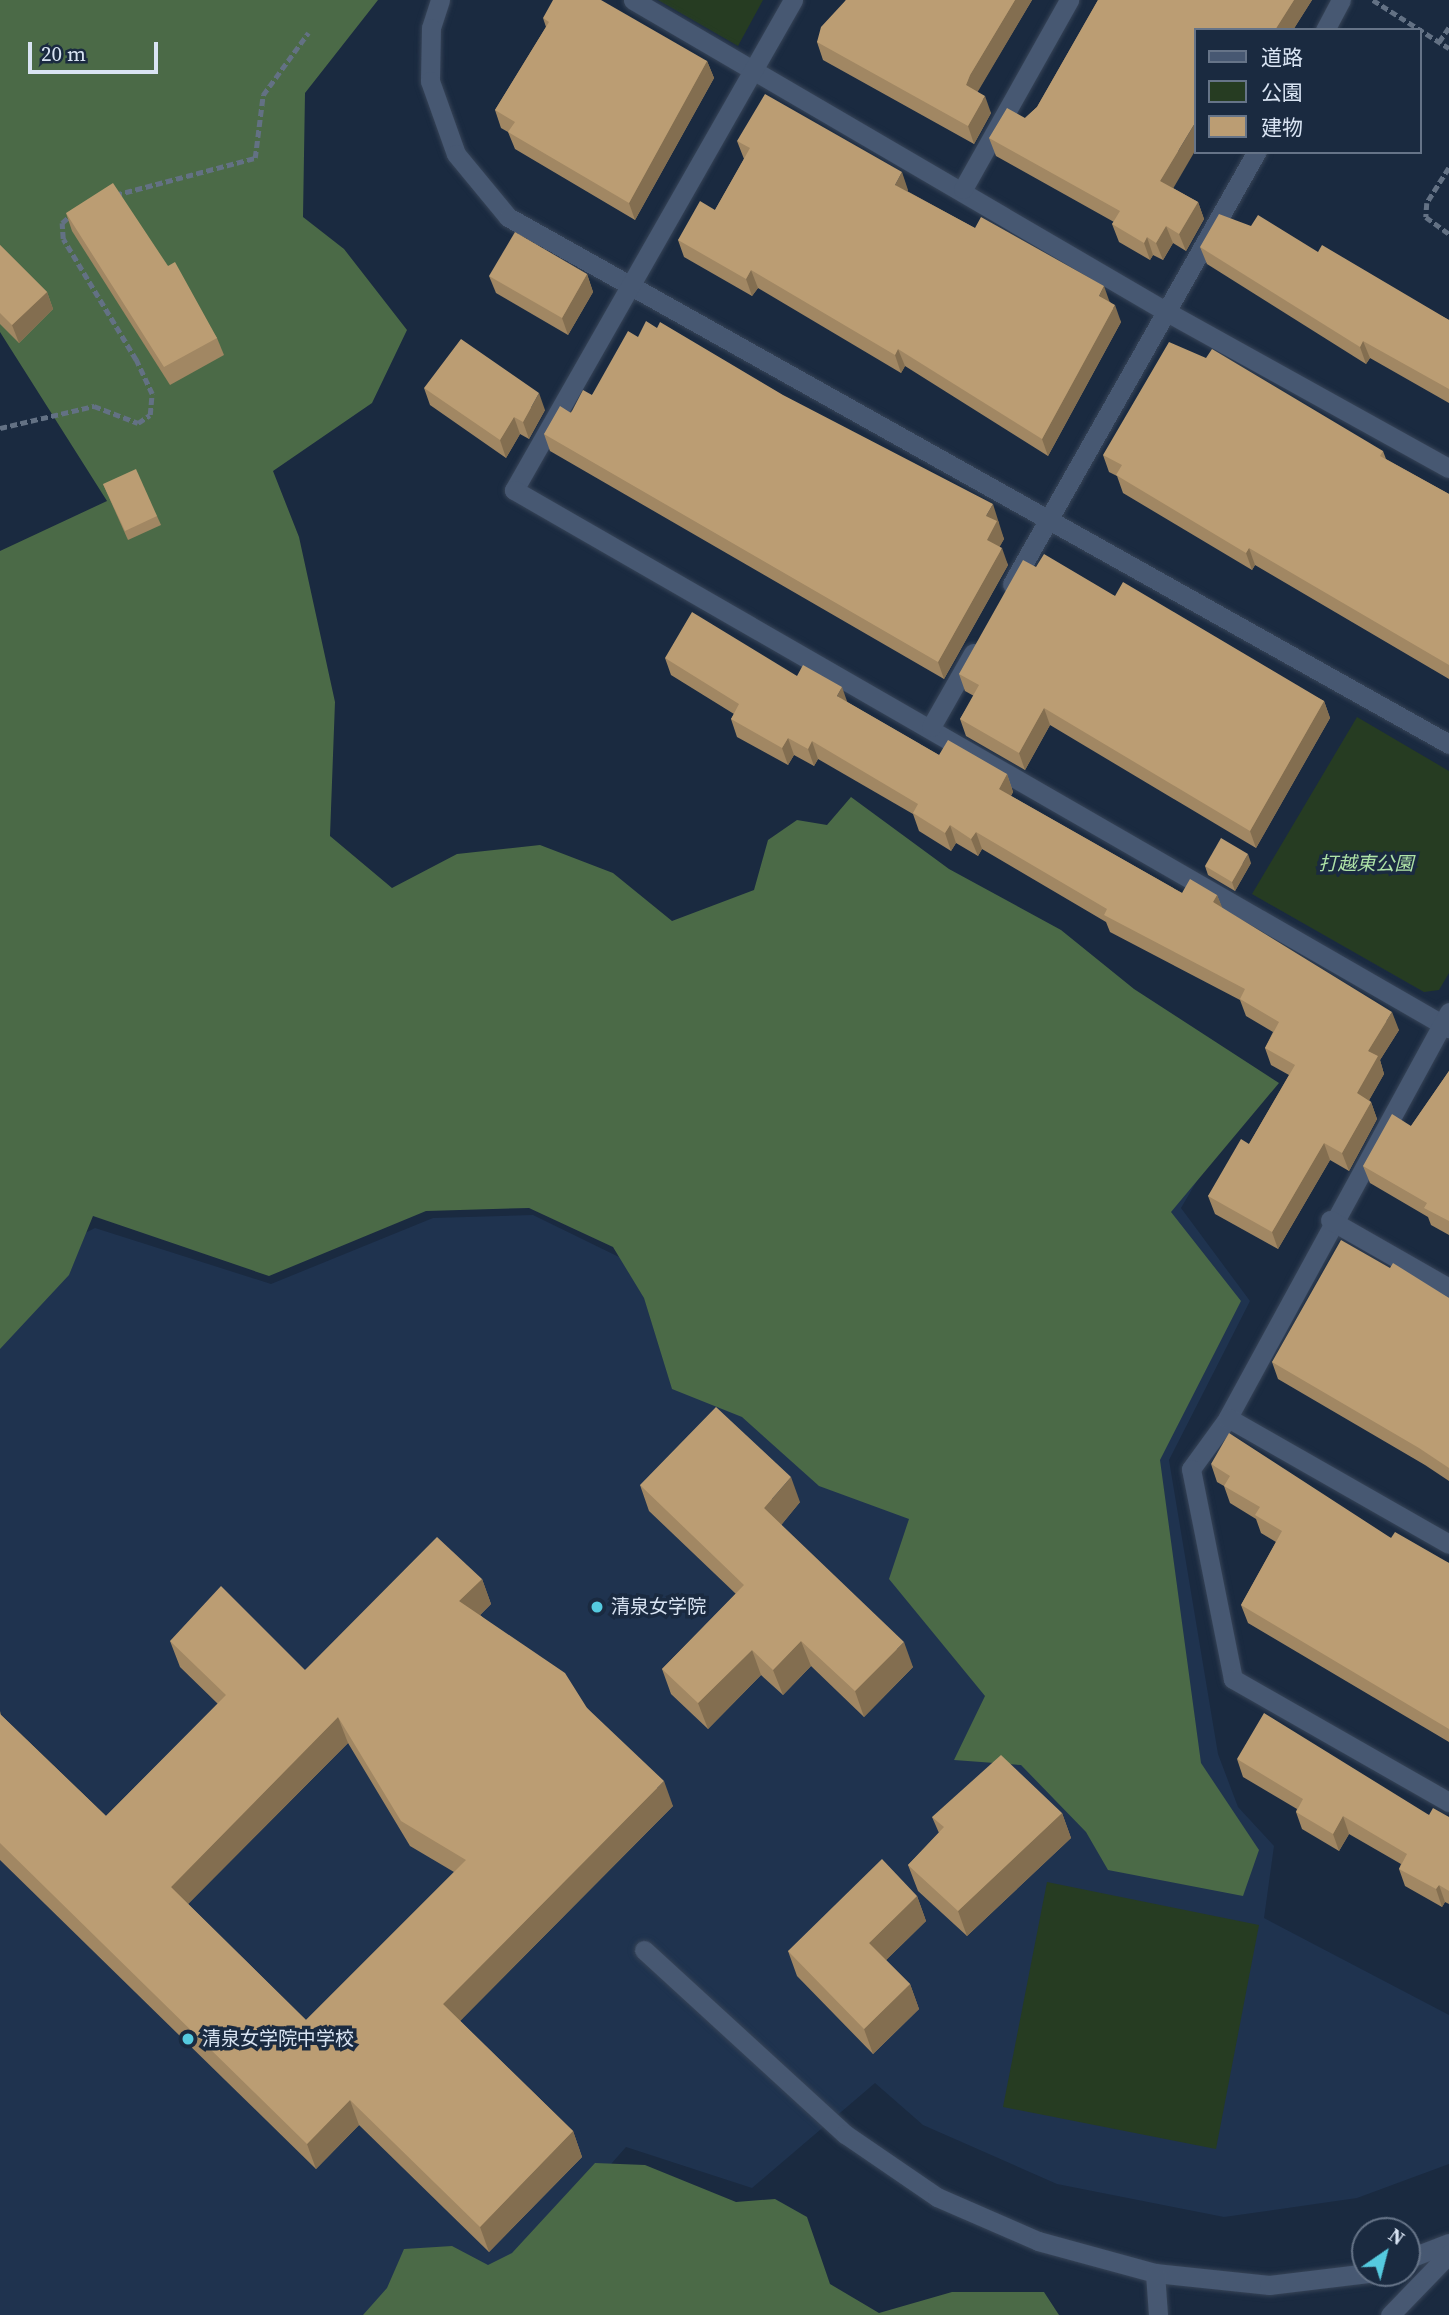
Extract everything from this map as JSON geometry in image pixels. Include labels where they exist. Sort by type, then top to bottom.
[{"type":"street","points":[[440,0],[431,28],[430,81],[456,154],[509,216],[1449,744]]},
{"type":"street","points":[[633,0],[963,189],[1167,312],[1449,468]]},
{"type":"street","points":[[793,0],[514,490],[1447,1021],[1330,1220],[1228,1418],[1191,1469],[1233,1679],[1449,1802]]},
{"type":"street","points":[[963,189],[1069,0]]},
{"type":"street","points":[[1326,28],[1342,0]]},
{"type":"street","points":[[1000,605],[1255,154]]},
{"type":"street","points":[[932,727],[986,629]]},
{"type":"street","points":[[1330,1220],[1449,1289]]},
{"type":"street","points":[[1228,1418],[1449,1544]]},
{"type":"street","points":[[644,1950],[845,2134],[937,2197],[1038,2241],[1155,2273],[1269,2285],[1351,2275]]},
{"type":"street","points":[[1421,2254],[1449,2243]]},
{"type":"street","points":[[1390,2315],[1449,2253]]},
{"type":"street","points":[[1155,2273],[1158,2315]]},
{"type":"path","points":[[1373,0],[1417,28]]},
{"type":"path","points":[[1439,42],[1449,27]]},
{"type":"path","points":[[1421,31],[1449,48]]},
{"type":"path","points":[[111,197],[255,158],[263,95],[308,33]]},
{"type":"path","points":[[1449,168],[1427,203],[1426,217],[1449,234]]},
{"type":"path","points":[[0,428],[94,406],[138,423],[150,415],[152,394],[136,360],[64,239],[62,223],[86,207]]},
{"type":"shaded area","name":"清泉女学院","points":[[904,860],[1249,1092],[1181,1208],[1250,1301],[1169,1460],[1218,1754],[1238,1807],[1274,1846],[1264,1918],[1449,2015],[1449,2164],[1357,2198],[1224,2217],[1057,2184],[923,2125],[875,2083],[752,2188],[626,2147],[479,2315],[0,2315],[0,1276],[95,1228],[271,1284],[433,1218],[533,1215],[619,1257]]},
{"type":"green space","points":[[0,0],[378,0],[305,93],[303,217],[344,249],[407,330],[372,403],[273,471],[299,537],[335,702],[330,836],[392,888],[457,854],[540,845],[613,873],[672,921],[754,890],[768,840],[797,820],[827,825],[851,797],[949,869],[1061,930],[1134,989],[1279,1083],[1171,1212],[1241,1301],[1160,1460],[1201,1763],[1259,1850],[1243,1896],[1108,1870],[1086,1832],[1021,1765],[954,1760],[985,1696],[889,1579],[909,1519],[819,1486],[742,1417],[672,1389],[644,1298],[613,1247],[529,1208],[426,1211],[269,1276],[93,1216],[69,1275],[0,1349],[0,551],[107,501],[0,332]]},
{"type":"green space","points":[[658,0],[763,0],[738,46]]},
{"type":"green space","name":"打越東公園","points":[[1357,717],[1449,771],[1449,973],[1439,990],[1424,992],[1252,894]]},
{"type":"green space","points":[[1047,1882],[1259,1925],[1216,2149],[1003,2107]]},
{"type":"green space","points":[[595,2163],[645,2165],[736,2202],[775,2199],[807,2217],[830,2284],[879,2313],[952,2292],[1044,2292],[1059,2315],[363,2315],[387,2288],[404,2249],[452,2246],[488,2265],[512,2253]]},
{"type":"building","points":[[553,0],[601,0],[707,61],[629,203],[508,132],[515,122],[495,110],[549,22],[543,18]]},
{"type":"building","points":[[846,0],[1015,0],[966,85],[985,96],[968,126],[817,42],[821,27]]},
{"type":"building","points":[[1098,0],[1294,0],[1276,28],[1194,28],[1194,125],[1160,181],[1198,202],[1179,234],[1166,226],[1156,243],[1147,237],[1144,243],[1112,224],[1120,211],[989,138],[1007,108],[1025,118],[1037,107]]},
{"type":"building","points":[[765,94],[902,172],[895,185],[975,228],[981,217],[1104,286],[1099,296],[1115,305],[1042,439],[898,349],[895,355],[751,270],[746,279],[678,240],[700,201],[715,210],[750,148],[737,141]]},
{"type":"building","points":[[113,183],[168,266],[175,262],[217,338],[164,367],[66,213]]},
{"type":"building","points":[[1219,214],[1251,226],[1258,215],[1318,252],[1322,245],[1449,320],[1449,389],[1363,341],[1360,347],[1200,247]]},
{"type":"building","points":[[515,232],[587,274],[562,318],[489,276]]},
{"type":"building","points":[[0,245],[47,292],[12,325],[0,313]]},
{"type":"building","points":[[646,321],[657,328],[660,322],[783,395],[993,504],[986,516],[997,521],[987,540],[1002,548],[938,662],[544,434],[560,406],[571,413],[583,390],[592,395],[628,331],[638,337]]},
{"type":"building","points":[[461,339],[539,393],[523,422],[514,417],[500,440],[424,388]]},
{"type":"building","points":[[1169,342],[1206,358],[1212,349],[1383,451],[1380,456],[1449,494],[1449,665],[1249,548],[1246,553],[1116,475],[1122,465],[1103,455]]},
{"type":"building","points":[[136,469],[157,516],[125,531],[103,484]]},
{"type":"building","points":[[1044,554],[1115,596],[1123,582],[1324,701],[1250,831],[1044,708],[1019,753],[960,719],[979,685],[959,674],[1023,560],[1036,567]]},
{"type":"building","points":[[692,612],[797,676],[803,665],[842,687],[837,696],[939,755],[948,740],[1007,774],[999,789],[1182,893],[1190,879],[1217,895],[1213,902],[1392,1012],[1368,1051],[1378,1056],[1357,1093],[1371,1102],[1342,1153],[1324,1143],[1272,1232],[1208,1196],[1241,1139],[1249,1144],[1295,1065],[1265,1048],[1279,1022],[1240,999],[1245,989],[1104,915],[1107,909],[976,832],[971,839],[950,825],[945,833],[913,813],[918,804],[812,741],[808,749],[788,738],[782,748],[731,719],[739,704],[665,658]]},
{"type":"building","points":[[1221,838],[1248,854],[1232,882],[1205,866]]},
{"type":"building","points":[[1449,1071],[1449,1221],[1424,1208],[1427,1203],[1363,1166],[1392,1114],[1411,1126]]},
{"type":"building","points":[[1341,1240],[1390,1268],[1393,1263],[1449,1298],[1449,1468],[1272,1362]]},
{"type":"building","points":[[716,1407],[791,1477],[764,1508],[904,1642],[855,1691],[801,1641],[773,1670],[752,1650],[698,1703],[662,1669],[744,1585],[640,1485]]},
{"type":"building","points":[[1229,1433],[1391,1538],[1395,1532],[1449,1563],[1449,1729],[1241,1605],[1282,1531],[1255,1515],[1260,1507],[1224,1486],[1230,1476],[1211,1464]]},
{"type":"building","points":[[437,1537],[482,1579],[459,1601],[565,1673],[587,1708],[664,1781],[443,2004],[573,2131],[480,2227],[350,2100],[307,2144],[0,1843],[0,1714],[106,1816],[226,1695],[170,1641],[221,1586],[305,1670]],"holes":[[[338,1717],[401,1821],[466,1860],[306,2020],[171,1887]]]},
{"type":"building","points":[[1264,1713],[1429,1815],[1433,1808],[1449,1817],[1449,1891],[1439,1885],[1436,1889],[1399,1869],[1407,1854],[1343,1816],[1333,1834],[1296,1812],[1303,1799],[1237,1759]]},
{"type":"building","points":[[1001,1755],[1062,1813],[958,1911],[908,1865],[944,1827],[932,1817]]},
{"type":"building","points":[[882,1859],[917,1896],[869,1943],[910,1984],[864,2029],[788,1951]]},
{"type":"place","name":"清泉女学院","points":[[597,1607]]},
{"type":"place","name":"清泉女学院中学校","points":[[188,2039]]}]
